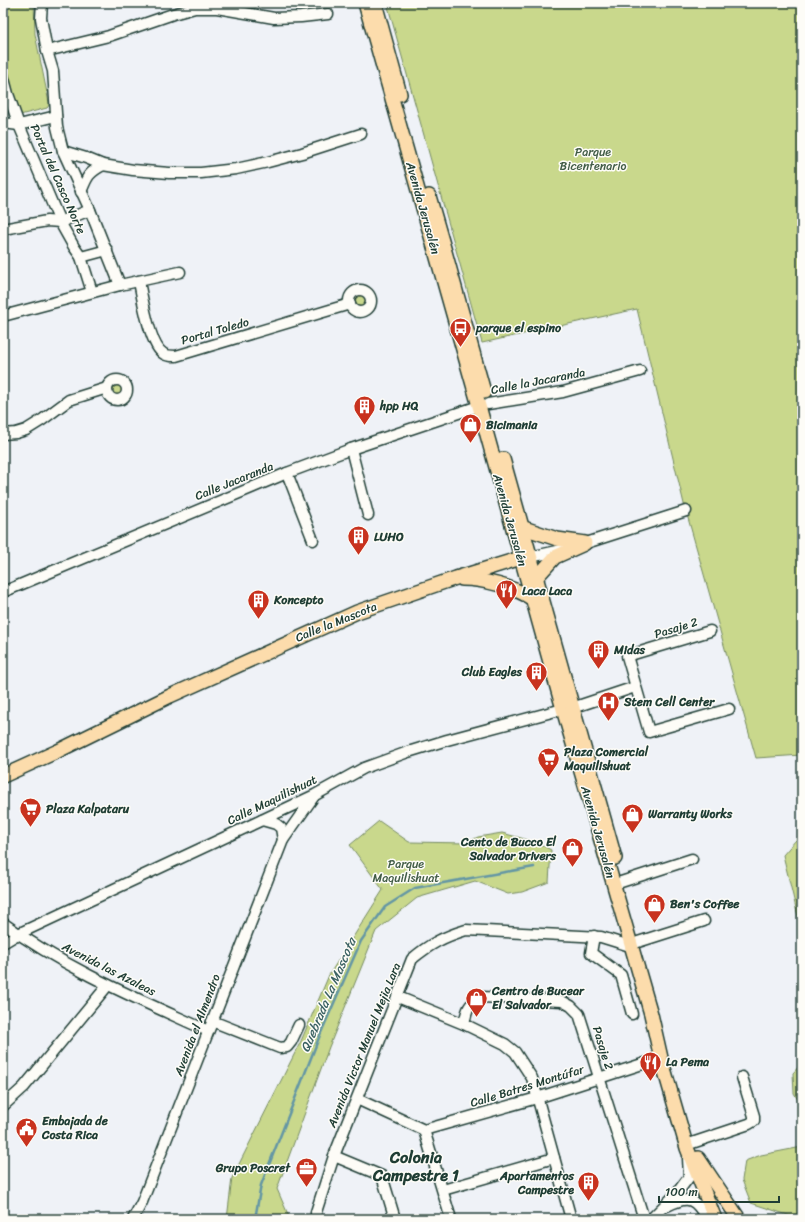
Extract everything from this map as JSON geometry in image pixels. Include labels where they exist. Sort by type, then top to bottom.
[{"type":"main road","name":"Avenida Jerusalén","points":[[365,3],[483,405],[521,527],[531,598],[568,709],[621,882],[661,1058],[715,1219]]},
{"type":"main road","name":"Avenida Jerusalén","points":[[375,3],[418,162],[444,248],[515,539],[536,578],[568,709],[634,944],[656,1014],[690,1145],[698,1158],[724,1219]]},
{"type":"main road","points":[[521,527],[557,539],[585,544]]},
{"type":"main road","points":[[488,568],[504,556],[515,539]]},
{"type":"main road","points":[[536,578],[555,557],[585,544]]},
{"type":"main road","name":"Calle la Mascota","points":[[3,776],[58,751],[170,696],[357,612],[456,578],[525,558]]},
{"type":"main road","points":[[456,578],[483,581],[513,589],[531,598]]},
{"type":"main road","points":[[690,1145],[707,1219]]},
{"type":"main road","points":[[698,1158],[739,1219]]},
{"type":"street","points":[[42,3],[41,18],[47,50],[53,71],[57,126],[63,151],[90,210],[120,285]]},
{"type":"street","points":[[47,50],[109,36],[172,14],[195,8],[217,8],[274,18],[328,14]]},
{"type":"street","name":"Portal del Casco Norte","points":[[3,75],[19,125],[60,222],[81,257],[92,292]]},
{"type":"street","points":[[3,123],[19,125],[56,116]]},
{"type":"street","points":[[63,151],[103,165],[133,170],[169,173],[201,173],[236,169],[302,153],[361,134]]},
{"type":"street","points":[[81,192],[87,176],[93,170],[103,165]]},
{"type":"street","points":[[3,229],[47,221],[60,222],[90,210]]},
{"type":"street","points":[[81,257],[107,250]]},
{"type":"street","points":[[3,316],[120,285],[180,272]]},
{"type":"street","name":"Portal Toledo","points":[[139,281],[149,328],[157,348],[164,355],[176,356],[350,304]]},
{"type":"street","name":"Calle la Jacaranda","points":[[483,405],[562,392],[640,371]]},
{"type":"street","points":[[3,434],[16,433],[26,430],[69,400],[107,388]]},
{"type":"street","name":"Calle Jacaranda","points":[[3,592],[287,473],[352,449],[483,405]]},
{"type":"street","points":[[352,449],[368,515]]},
{"type":"street","points":[[287,473],[313,540]]},
{"type":"street","name":"Calle la Mascota","points":[[525,558],[557,552],[585,544],[686,511]]},
{"type":"street","name":"Pasaje 2","points":[[635,687],[626,656],[710,630]]},
{"type":"street","points":[[635,687],[649,732],[729,708]]},
{"type":"street","name":"Calle Maquilishuat","points":[[3,943],[18,934],[315,795],[364,768],[447,740],[568,709],[635,687]]},
{"type":"street","name":"Avenida el Almendro","points":[[133,1219],[142,1202],[283,840],[315,795]]},
{"type":"street","points":[[262,820],[276,824],[281,828],[283,840]]},
{"type":"street","points":[[621,882],[692,859]]},
{"type":"street","points":[[634,944],[704,921]]},
{"type":"street","name":"Avenida las Azaleas","points":[[3,923],[64,962],[108,985],[210,1026],[280,1048],[287,1047],[299,1026]]},
{"type":"street","name":"Avenida Victor Manuel Mejia Lara","points":[[316,1219],[316,1212],[334,1156],[398,998],[412,959],[435,941],[466,930],[594,936],[634,944]]},
{"type":"street","points":[[594,936],[591,953],[621,975],[632,1014]]},
{"type":"street","points":[[3,1106],[24,1087],[108,985]]},
{"type":"street","name":"Pasaje 2","points":[[464,1024],[467,1010],[474,1001],[482,997],[562,1001],[579,1014],[644,1219]]},
{"type":"street","points":[[398,998],[464,1024],[506,1044],[515,1052],[532,1078],[571,1219]]},
{"type":"street","name":"Calle Batres Montúfar","points":[[424,1130],[537,1098],[661,1058]]},
{"type":"street","points":[[651,1219],[677,1193],[689,1177],[690,1145],[754,1122],[754,1116],[742,1077]]},
{"type":"street","points":[[357,1099],[424,1130],[451,1219]]},
{"type":"street","points":[[334,1156],[382,1176],[395,1219]]},
{"type":"street","points":[[443,1190],[554,1158]]},
{"type":"street","points":[[662,1209],[677,1201],[690,1200],[699,1205],[707,1219]]},
{"type":"green space","points":[[3,3],[34,3],[35,34],[49,103],[47,108],[20,115],[9,86],[3,62]]},
{"type":"green space","name":"Parque Bicentenario","points":[[387,3],[802,3],[802,755],[756,758],[684,504],[637,309],[482,343]]},
{"type":"green space","points":[[361,295],[365,297],[367,301],[365,305],[361,307],[357,305],[355,301],[357,297]]},
{"type":"green space","points":[[117,384],[121,386],[123,390],[121,394],[117,396],[113,394],[111,390],[113,386]]},
{"type":"green space","name":"Parque Maquilishuat","points":[[379,821],[409,842],[466,843],[478,837],[502,833],[536,842],[551,850],[549,882],[522,892],[508,894],[475,881],[417,898],[376,931],[329,1047],[277,1189],[290,1219],[227,1219],[232,1178],[301,1041],[329,975],[383,890],[350,845]]},
{"type":"green space","points":[[802,833],[802,933],[783,855]]},
{"type":"green space","points":[[802,1063],[802,1107],[794,1093],[793,1073]]},
{"type":"green space","points":[[802,1147],[802,1219],[796,1219],[794,1217],[751,1203],[742,1180],[745,1161],[761,1155]]},
{"type":"waterway","name":"Quebrada La Mascota","points":[[255,1219],[261,1185],[320,1035],[361,941],[385,907],[415,888],[534,867]]},
{"type":"place","name":"parque el espino","points":[[460,348]]},
{"type":"place","name":"hpp HQ","points":[[365,426]]},
{"type":"place","name":"Bicimania","points":[[471,444]]},
{"type":"place","name":"LUHO","points":[[359,556]]},
{"type":"place","name":"Laca Laca","points":[[507,610]]},
{"type":"place","name":"Koncepto","points":[[258,620]]},
{"type":"place","name":"Midas","points":[[599,670]]},
{"type":"place","name":"Club Eagles","points":[[537,692]]},
{"type":"place","name":"Stem Cell Center","points":[[609,722]]},
{"type":"place","name":"Plaza Comercial Maquilishuat","points":[[549,778]]},
{"type":"place","name":"Plaza Kalpataru","points":[[31,828]]},
{"type":"place","name":"Warranty Works","points":[[632,834]]},
{"type":"place","name":"Cento de Bucco El Salvador Drivers","points":[[572,868]]},
{"type":"place","name":"Ben's Coffee","points":[[655,924]]},
{"type":"place","name":"Centro de Bucear El Salvador","points":[[477,1018]]},
{"type":"place","name":"La Pema","points":[[651,1082]]},
{"type":"place","name":"Embajada de Costa Rica","points":[[26,1148]]},
{"type":"place","name":"Grupo Poscret","points":[[306,1188]]},
{"type":"place","name":"Apartamentos Campestre","points":[[589,1202]]},
{"type":"district","name":"Colonia Campestre 1","points":[[416,1166]]}]
